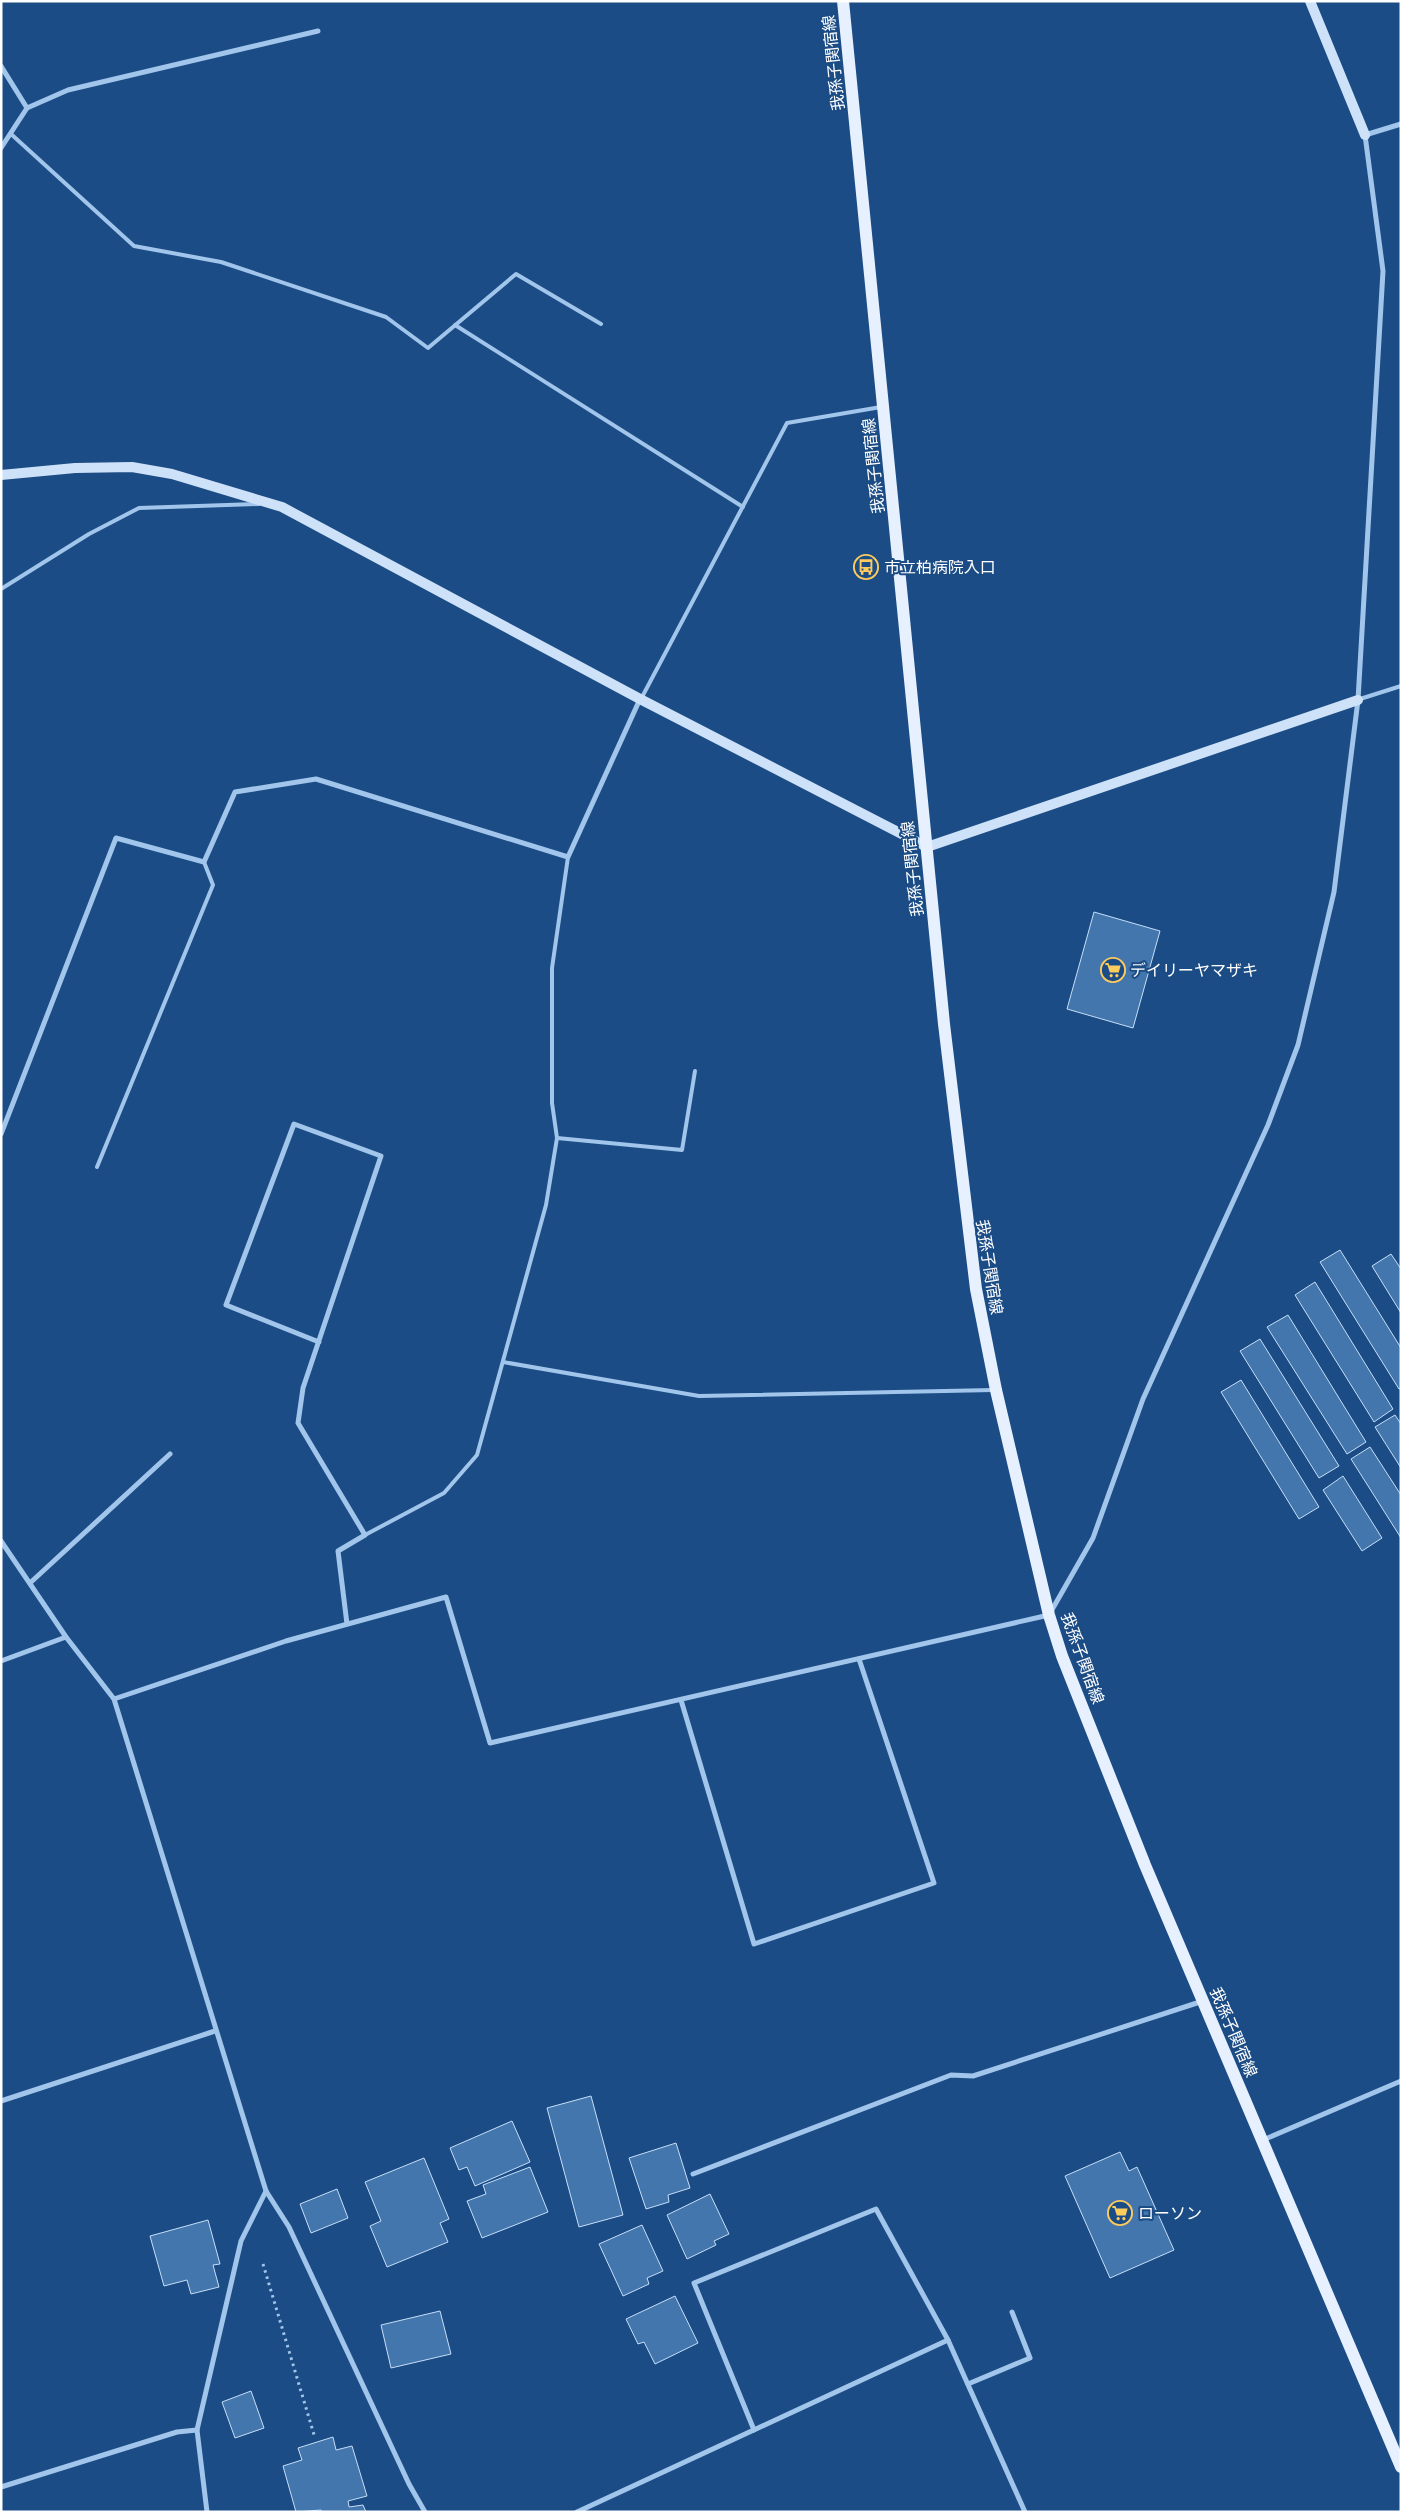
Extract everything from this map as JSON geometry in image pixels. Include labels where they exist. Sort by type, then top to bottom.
[{"type":"main road","name":"我孫子関宿線","points":[[843,1],[961,1181],[976,1289],[996,1390],[1050,1615],[1062,1656],[1145,1865],[1401,2467]]},
{"type":"street","points":[[114,1699],[286,1641],[446,1597],[490,1743],[1050,1615],[1093,1538],[1143,1399],[1268,1125],[1298,1044],[1334,892],[1358,700],[1384,271],[1365,135],[1310,1]]},
{"type":"street","points":[[1,148],[26,108],[68,90],[318,31]]},
{"type":"street","points":[[1,66],[26,108]]},
{"type":"street","points":[[1365,135],[1401,124]]},
{"type":"street","points":[[1,475],[75,468],[132,467],[172,474],[282,507],[640,699],[927,847],[1358,700]]},
{"type":"street","points":[[1,1134],[116,838],[204,862],[235,792],[316,778],[568,857],[640,699]]},
{"type":"street","points":[[319,1342],[226,1305],[294,1124],[381,1156],[319,1342],[303,1388],[298,1423],[365,1535],[338,1551],[347,1624]]},
{"type":"street","points":[[30,1583],[170,1454]]},
{"type":"street","points":[[1,1541],[66,1637],[114,1699],[266,2191],[289,2227],[405,2476],[425,2512]]},
{"type":"street","points":[[1,1661],[66,1637]]},
{"type":"street","points":[[681,1700],[754,1944],[934,1884],[859,1659]]},
{"type":"street","points":[[692,2174],[950,2075],[973,2076],[1204,2001]]},
{"type":"street","points":[[1,2101],[215,2031]]},
{"type":"street","points":[[1263,2140],[1401,2080]]},
{"type":"street","points":[[207,2512],[197,2430],[241,2241],[266,2191]]},
{"type":"street","points":[[754,2430],[694,2283],[876,2209],[948,2340],[1025,2512]]},
{"type":"street","points":[[968,2384],[1030,2358],[1012,2312]]},
{"type":"street","points":[[577,2512],[948,2340]]},
{"type":"street","points":[[1,2487],[177,2432],[197,2430]]},
{"type":"lane","points":[[11,134],[134,246],[222,262],[386,317],[428,348],[516,274],[601,324]]},
{"type":"lane","points":[[455,325],[742,507]]},
{"type":"lane","points":[[640,699],[788,423],[884,406]]},
{"type":"lane","points":[[1,589],[89,534],[138,508],[271,503]]},
{"type":"lane","points":[[1358,700],[1401,686]]},
{"type":"lane","points":[[365,1535],[444,1492],[478,1455],[546,1205],[558,1138],[552,1103],[552,968],[568,857]]},
{"type":"lane","points":[[97,1168],[213,886],[204,862]]},
{"type":"lane","points":[[558,1138],[682,1150],[695,1071]]},
{"type":"lane","points":[[503,1362],[699,1396],[996,1390]]},
{"type":"path","points":[[250,2223],[315,2438]]},
{"type":"building","name":"デイリーヤマザキ","points":[[1094,912],[1160,931],[1133,1028],[1067,1009]]},
{"type":"building","points":[[1340,1250],[1401,1348],[1401,1388],[1399,1389],[1320,1262]]},
{"type":"building","points":[[1391,1254],[1401,1269],[1401,1313],[1372,1266]]},
{"type":"building","points":[[1315,1282],[1393,1409],[1374,1422],[1295,1295]]},
{"type":"building","points":[[1288,1315],[1366,1442],[1347,1454],[1267,1327]]},
{"type":"building","points":[[1260,1339],[1339,1466],[1319,1478],[1240,1351]]},
{"type":"building","points":[[1241,1380],[1319,1507],[1299,1519],[1221,1392]]},
{"type":"building","points":[[1395,1415],[1401,1424],[1401,1468],[1375,1427]]},
{"type":"building","points":[[1370,1447],[1401,1495],[1401,1538],[1351,1459]]},
{"type":"building","points":[[1343,1476],[1382,1538],[1362,1551],[1323,1490]]},
{"type":"building","points":[[591,2096],[623,2215],[579,2227],[547,2108]]},
{"type":"building","points":[[512,2121],[530,2162],[475,2186],[467,2167],[459,2170],[450,2148]]},
{"type":"building","points":[[676,2143],[690,2188],[668,2195],[669,2202],[646,2209],[629,2158]]},
{"type":"building","name":"ローソン","points":[[1120,2152],[1129,2171],[1137,2167],[1174,2250],[1110,2278],[1065,2176]]},
{"type":"building","points":[[424,2158],[449,2219],[440,2223],[448,2242],[387,2267],[370,2226],[381,2221],[365,2182]]},
{"type":"building","points":[[530,2167],[548,2212],[482,2238],[467,2201],[486,2194],[483,2185]]},
{"type":"building","points":[[337,2189],[348,2218],[311,2233],[300,2204]]},
{"type":"building","points":[[710,2194],[729,2234],[714,2241],[716,2245],[687,2259],[667,2215]]},
{"type":"building","points":[[208,2220],[220,2264],[213,2265],[219,2287],[191,2294],[187,2280],[164,2286],[150,2236]]},
{"type":"building","points":[[642,2225],[663,2271],[647,2278],[649,2284],[623,2296],[599,2244]]},
{"type":"building","points":[[675,2296],[698,2343],[655,2364],[644,2342],[638,2344],[626,2319]]},
{"type":"building","points":[[440,2311],[451,2354],[391,2368],[381,2325]]},
{"type":"building","points":[[251,2391],[264,2428],[235,2438],[222,2402]]},
{"type":"building","points":[[333,2437],[336,2450],[352,2446],[367,2496],[348,2501],[349,2507],[363,2505],[366,2512],[322,2512],[321,2510],[296,2512],[283,2466],[302,2460],[298,2448]]},
{"type":"place","name":"市立柏病院入口","points":[[866,567]]},
{"type":"place","name":"デイリーヤマザキ","points":[[1113,970]]},
{"type":"place","name":"ローソン","points":[[1120,2213]]}]
